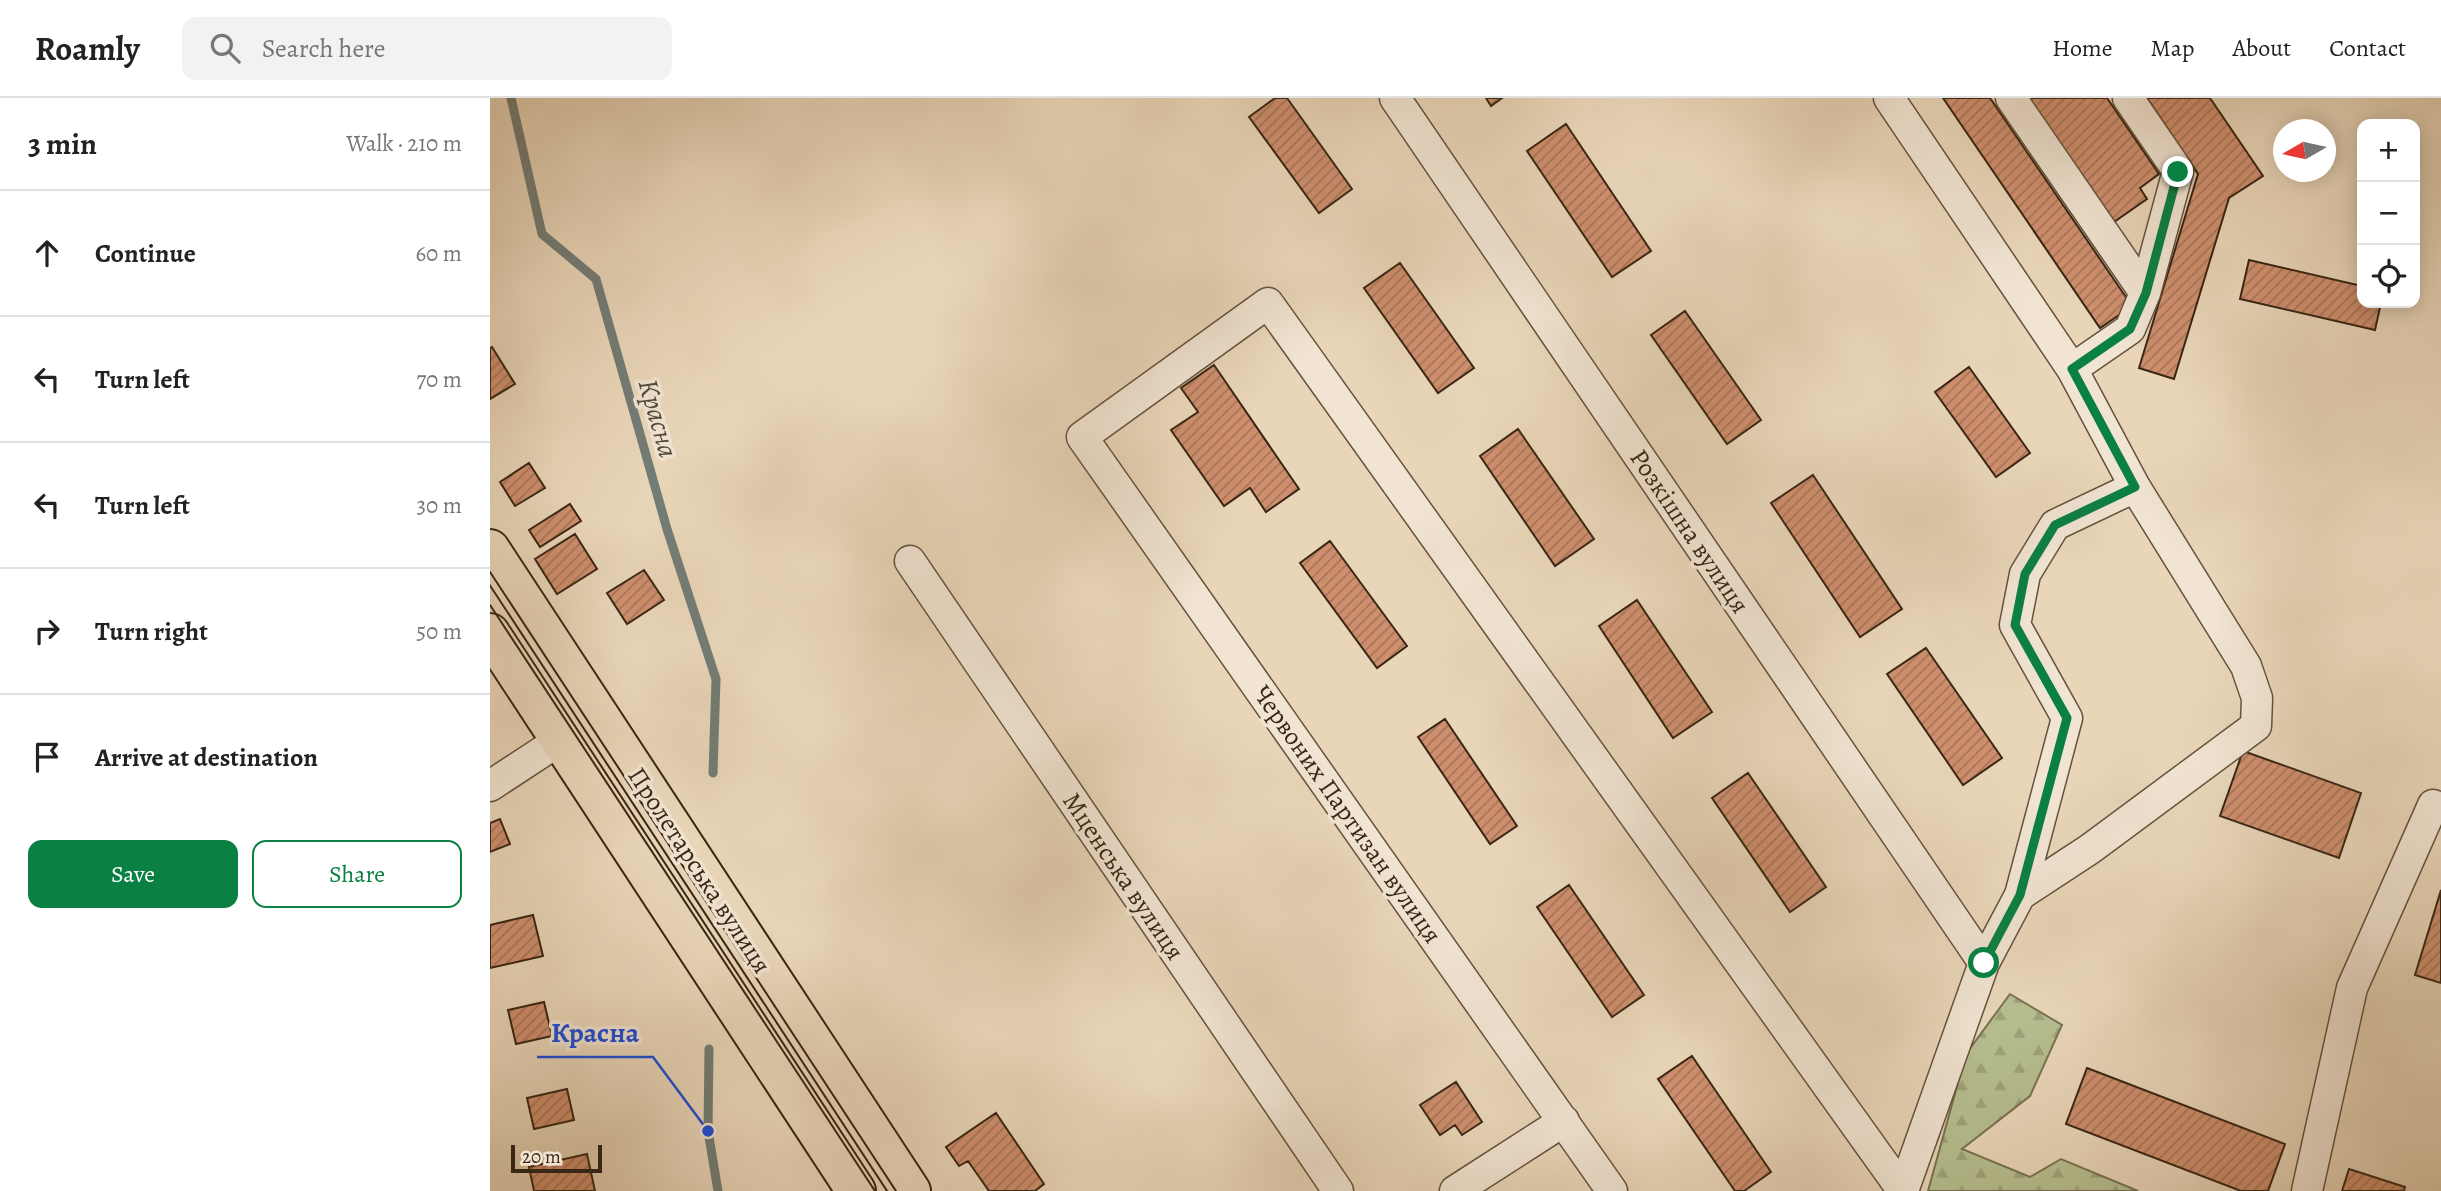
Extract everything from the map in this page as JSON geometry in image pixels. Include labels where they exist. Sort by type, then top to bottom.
[{"type":"main road","name":"Пролетарська вулиця","points":[[490,549],[911,1191]]},
{"type":"main road","name":"Пролетарська вулиця","points":[[490,634],[856,1191]]},
{"type":"street","name":"Розкішна вулиця","points":[[1395,98],[1984,963]]},
{"type":"street","points":[[1889,98],[2072,369],[2135,487],[2246,666],[2256,698],[2256,726],[2090,849],[2020,895]]},
{"type":"street","points":[[2011,98],[2146,293]]},
{"type":"street","points":[[2072,369],[2130,329],[2146,293],[2178,172],[2128,98]]},
{"type":"street","name":"Червоних Партизан вулиця","points":[[1612,1191],[1082,437],[1268,303],[1903,1191]]},
{"type":"street","points":[[1903,1191],[1984,963],[2020,895],[2067,718],[2015,625],[2025,574],[2055,525],[2135,487]]},
{"type":"street","name":"Мценська вулиця","points":[[910,561],[1338,1191]]},
{"type":"street","points":[[490,786],[560,740]]},
{"type":"street","points":[[2307,1191],[2352,988],[2433,805],[2441,808]]},
{"type":"street","points":[[1455,1191],[1564,1121]]},
{"type":"green space","points":[[2010,994],[2062,1025],[2030,1096],[1962,1149],[2030,1177],[2061,1159],[2138,1191],[1928,1191],[1966,1054]]},
{"type":"building","points":[[1275,98],[1287,98],[1352,189],[1319,213],[1249,117]]},
{"type":"building","points":[[1486,98],[1502,98],[1491,106]]},
{"type":"building","points":[[1943,98],[1990,98],[2132,306],[2100,328]]},
{"type":"building","points":[[2025,98],[2107,98],[2159,174],[2140,188],[2147,199],[2111,224]]},
{"type":"building","points":[[2147,98],[2210,98],[2263,176],[2229,198],[2174,379],[2139,368],[2198,174]]},
{"type":"building","points":[[1566,124],[1651,251],[1612,277],[1527,151]]},
{"type":"building","points":[[2249,260],[2357,285],[2357,308],[2380,308],[2375,330],[2240,299]]},
{"type":"building","points":[[1400,263],[1474,368],[1438,393],[1364,288]]},
{"type":"building","points":[[1685,311],[1761,420],[1727,444],[1651,335]]},
{"type":"building","points":[[492,347],[515,384],[490,399],[490,348]]},
{"type":"building","points":[[1214,365],[1299,489],[1266,512],[1250,488],[1224,506],[1171,430],[1198,412],[1181,388]]},
{"type":"building","points":[[1969,367],[2030,453],[1996,477],[1935,392]]},
{"type":"building","points":[[1518,429],[1594,539],[1555,566],[1480,456]]},
{"type":"building","points":[[529,463],[545,488],[515,506],[500,482]]},
{"type":"building","points":[[1813,475],[1902,609],[1860,637],[1771,503]]},
{"type":"building","points":[[570,504],[581,521],[540,547],[529,530]]},
{"type":"building","points":[[575,534],[597,569],[557,594],[535,559]]},
{"type":"building","points":[[1330,541],[1407,646],[1377,668],[1300,563]]},
{"type":"building","points":[[644,570],[664,600],[627,624],[607,593]]},
{"type":"building","points":[[1637,600],[1712,712],[1673,738],[1599,626]]},
{"type":"building","points":[[1926,648],[2002,758],[1963,785],[1887,674]]},
{"type":"building","points":[[1445,719],[1517,826],[1490,844],[1418,737]]},
{"type":"building","points":[[2243,751],[2361,793],[2339,858],[2220,816]]},
{"type":"building","points":[[1748,773],[1826,887],[1790,912],[1712,798]]},
{"type":"building","points":[[500,819],[510,844],[490,852],[490,823]]},
{"type":"building","points":[[1569,885],[1644,995],[1612,1017],[1537,907]]},
{"type":"building","points":[[2441,890],[2441,983],[2415,975]]},
{"type":"building","points":[[533,915],[543,956],[490,968],[490,925]]},
{"type":"building","points":[[544,1002],[552,1036],[516,1044],[508,1010]]},
{"type":"building","points":[[1692,1056],[1771,1172],[1744,1191],[1735,1191],[1658,1079]]},
{"type":"building","points":[[2087,1068],[2285,1144],[2268,1191],[2241,1191],[2066,1124]]},
{"type":"building","points":[[1456,1082],[1482,1122],[1462,1135],[1455,1125],[1440,1135],[1420,1105]]},
{"type":"building","points":[[567,1089],[574,1120],[534,1129],[527,1098]]},
{"type":"building","points":[[996,1113],[1044,1184],[1035,1191],[989,1191],[968,1161],[959,1166],[946,1147]]},
{"type":"building","points":[[587,1154],[595,1191],[534,1191],[529,1167]]},
{"type":"building","points":[[2349,1169],[2405,1187],[2404,1191],[2342,1191]]},
{"type":"waterway","name":"Красна","points":[[511,98],[542,234],[596,279],[667,529],[716,679],[713,773]]},
{"type":"waterway","name":"Красна","points":[[709,1049],[708,1131],[718,1191]]},
{"type":"tram line","points":[[490,572],[896,1191]]},
{"type":"tram line","points":[[490,605],[875,1191]]},
{"type":"place","name":"Красна","points":[[708,1131]]},
{"type":"route","points":[[1984,963],[2020,895],[2067,718],[2015,625],[2025,574],[2055,525],[2135,487],[2072,369],[2130,329],[2146,293],[2178,172]]}]
